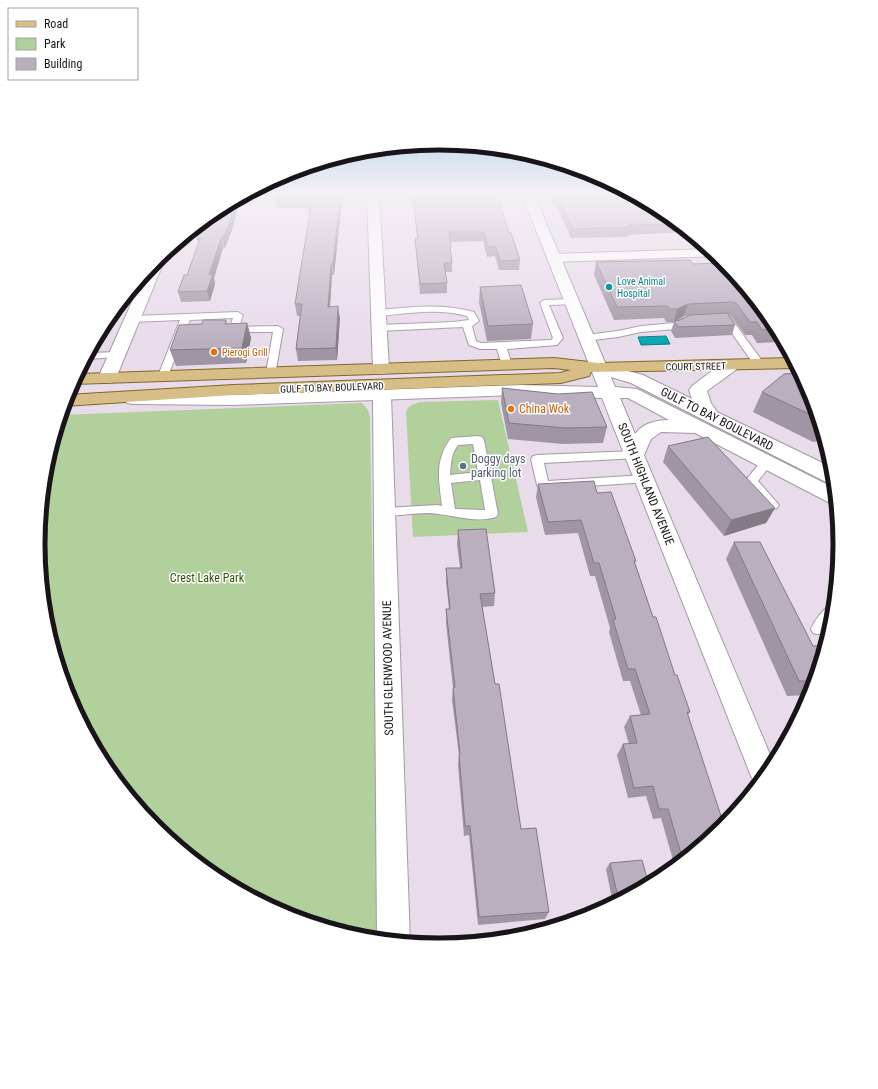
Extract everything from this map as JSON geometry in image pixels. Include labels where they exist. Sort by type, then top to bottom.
[{"type":"main road","name":"GULF TO BAY BOULEVARD","points":[[82,380],[554,363],[598,368]]},
{"type":"main road","name":"COURT STREET","points":[[598,368],[788,363]]},
{"type":"main road","name":"GULF TO BAY BOULEVARD","points":[[72,401],[234,390],[561,378],[598,368]]},
{"type":"main road","points":[[76,391],[95,387],[107,378]]},
{"type":"street","points":[[376,243],[381,369]]},
{"type":"street","name":"SOUTH HIGHLAND AVENUE","points":[[548,243],[762,770]]},
{"type":"street","points":[[554,258],[705,253]]},
{"type":"street","points":[[107,378],[151,276]]},
{"type":"street","points":[[634,455],[645,434],[657,427],[706,423],[698,390],[711,378],[731,365]]},
{"type":"street","name":"GULF TO BAY BOULEVARD","points":[[598,368],[637,379],[768,462],[830,494]]},
{"type":"street","name":"GULF TO BAY BOULEVARD","points":[[112,399],[233,400],[520,390],[631,393],[826,474]]},
{"type":"street","name":"SOUTH GLENWOOD AVENUE","points":[[382,395],[394,936]]},
{"type":"lane","points":[[467,324],[472,343],[480,346],[554,343],[558,338],[544,303],[572,302]]},
{"type":"lane","points":[[379,313],[416,310],[462,311],[471,314],[474,322],[467,324],[379,328]]},
{"type":"lane","points":[[133,319],[238,315],[230,330],[278,329],[271,373]]},
{"type":"lane","points":[[163,376],[184,332],[186,317]]},
{"type":"lane","points":[[713,320],[727,319],[759,364]]},
{"type":"lane","points":[[586,338],[618,334],[641,329],[676,326],[684,321],[699,321]]},
{"type":"lane","points":[[501,346],[507,365]]},
{"type":"lane","points":[[93,356],[117,355]]},
{"type":"lane","points":[[385,512],[437,509],[449,512],[474,515],[492,514],[478,440],[455,441],[449,447],[444,466],[449,512]]},
{"type":"lane","points":[[634,455],[537,459],[543,485],[644,479]]},
{"type":"lane","points":[[768,462],[751,481],[773,505]]},
{"type":"lane","points":[[445,479],[485,476]]},
{"type":"lane","points":[[818,629],[825,620]]},
{"type":"green space","points":[[498,400],[528,532],[413,537],[406,412],[408,408],[420,402]]},
{"type":"green space","name":"Crest Lake Park","points":[[362,403],[368,410],[370,417],[379,934],[337,925],[288,909],[242,886],[220,872],[179,841],[160,823],[126,784],[111,763],[86,719],[75,695],[58,646],[48,596],[45,544],[48,493],[58,443],[67,415]]},
{"type":"water","points":[[666,336],[670,344],[641,345],[638,337]]},
{"type":"building","points":[[199,243],[219,243],[209,275],[213,274],[207,291],[178,292],[184,275],[187,275]]},
{"type":"building","points":[[305,243],[335,243],[333,264],[331,264],[328,307],[338,306],[336,348],[296,349],[302,304],[295,304]]},
{"type":"building","points":[[415,243],[450,243],[452,263],[444,263],[447,283],[420,284]]},
{"type":"building","points":[[487,243],[514,243],[520,260],[500,261],[496,247],[488,247]]},
{"type":"building","points":[[690,260],[693,264],[715,263],[752,305],[769,329],[762,330],[757,322],[750,322],[736,303],[731,302],[688,304],[677,309],[670,309],[667,306],[617,307],[596,262]]},
{"type":"building","points":[[521,285],[533,324],[488,326],[480,287]]},
{"type":"building","points":[[727,313],[735,325],[678,327],[674,321],[690,315]]},
{"type":"building","points":[[203,320],[226,320],[225,324],[247,323],[242,348],[170,350],[179,325],[202,324]]},
{"type":"building","points":[[794,373],[811,415],[762,392],[784,374]]},
{"type":"building","points":[[502,388],[558,394],[592,392],[607,427],[565,428],[509,423]]},
{"type":"building","points":[[708,437],[775,508],[731,520],[668,446]]},
{"type":"building","points":[[594,481],[597,493],[611,492],[636,561],[634,561],[653,617],[656,617],[675,675],[677,675],[690,712],[687,712],[722,819],[699,841],[682,855],[668,809],[659,809],[653,786],[634,788],[623,744],[637,743],[630,716],[650,714],[635,669],[628,669],[613,620],[616,619],[599,563],[594,563],[581,520],[548,522],[538,484]]},
{"type":"building","points":[[486,529],[495,593],[480,594],[495,684],[499,684],[521,829],[536,828],[549,912],[479,917],[470,826],[465,826],[460,754],[453,688],[455,687],[446,609],[450,609],[446,568],[462,568],[458,530]]},
{"type":"building","points":[[734,542],[760,542],[813,646],[820,646],[808,681],[799,681]]},
{"type":"building","points":[[642,860],[647,879],[618,896],[610,863]]},
{"type":"place","name":"Love Animal Hospital","points":[[609,287]]},
{"type":"place","name":"Pierogi Grill","points":[[214,352]]},
{"type":"place","name":"China Wok","points":[[511,409]]},
{"type":"place","name":"Doggy days parking lot","points":[[463,466]]}]
